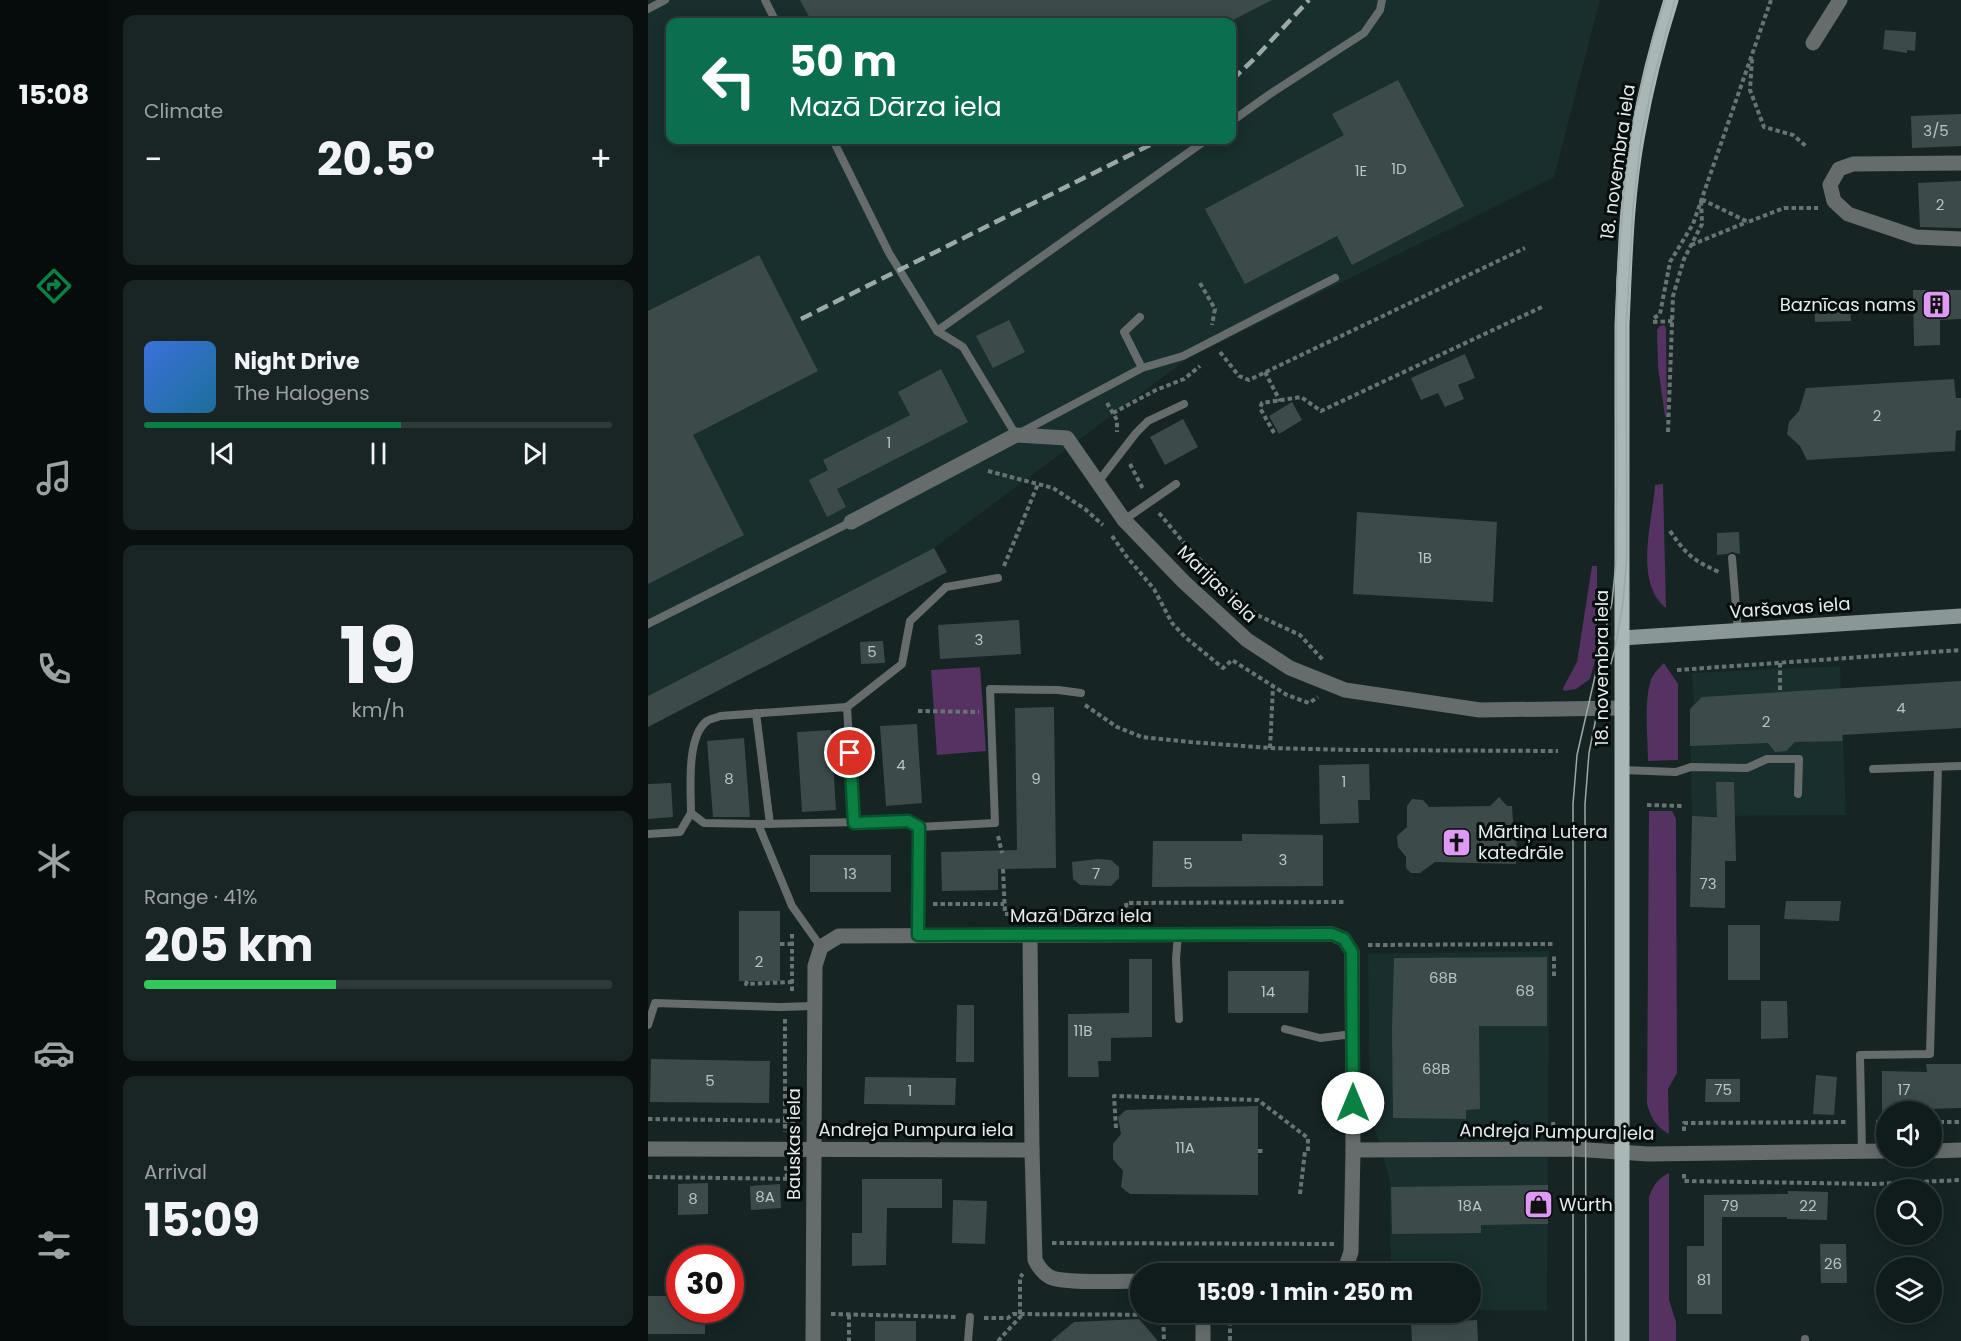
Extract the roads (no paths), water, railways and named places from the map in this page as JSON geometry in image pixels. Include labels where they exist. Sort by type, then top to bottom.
[{"type":"main road","name":"18. novembra iela","points":[[1622,1341],[1622,325],[1626,223],[1637,134],[1654,54],[1671,0]]},
{"type":"street","points":[[1814,43],[1840,0]]},
{"type":"street","points":[[1961,163],[1852,164],[1839,169],[1830,185],[1834,201],[1848,214],[1916,237],[1961,239]]},
{"type":"street","points":[[851,522],[1016,435]]},
{"type":"street","name":"Marijas iela","points":[[1016,435],[1068,438],[1124,520],[1184,582],[1247,639],[1290,668],[1345,690],[1480,710],[1622,708]]},
{"type":"street","name":"Varšavas iela","points":[[1622,638],[1961,616]]},
{"type":"street","name":"Mazā Dārza iela","points":[[821,947],[839,936],[1332,934],[1347,942],[1352,952],[1353,1034]]},
{"type":"street","points":[[1030,935],[1032,1150]]},
{"type":"street","name":"Bauskas iela","points":[[813,1341],[814,1006],[815,966],[821,947]]},
{"type":"street","points":[[1347,1263],[1351,1252],[1353,1034]]},
{"type":"street","name":"Andreja Pumpura iela","points":[[648,1149],[1032,1150],[1035,1260],[1040,1269],[1051,1277],[1066,1280],[1130,1281]]},
{"type":"street","name":"Andreja Pumpura iela","points":[[1353,1150],[1556,1149],[1648,1154],[1876,1151]]},
{"type":"street","points":[[1942,1151],[1961,1150]]},
{"type":"street","points":[[1198,1323],[1203,1341]]},
{"type":"lane","points":[[648,9],[665,0]]},
{"type":"lane","points":[[765,0],[774,18]]},
{"type":"lane","points":[[1236,118],[1364,33],[1380,10],[1382,0]]},
{"type":"lane","points":[[835,144],[889,253],[937,331],[963,347],[1016,435],[1142,368],[1183,356],[1335,278]]},
{"type":"lane","points":[[937,331],[1200,144]]},
{"type":"lane","points":[[1140,317],[1124,332],[1142,368]]},
{"type":"lane","points":[[1098,482],[1148,421],[1184,404]]},
{"type":"lane","points":[[1124,520],[1176,484]]},
{"type":"lane","points":[[648,624],[851,522]]},
{"type":"lane","points":[[1732,558],[1738,632]]},
{"type":"lane","points":[[648,834],[680,832],[691,813],[691,757],[696,736],[706,721],[720,716],[847,707],[902,664],[910,621],[946,587],[998,578]]},
{"type":"lane","points":[[691,813],[704,823],[908,821],[919,827],[995,823],[990,689],[1058,690],[1081,693]]},
{"type":"lane","points":[[847,707],[854,823]]},
{"type":"lane","points":[[756,713],[770,824]]},
{"type":"lane","points":[[1622,770],[1676,772],[1691,767],[1747,768],[1767,759],[1798,759],[1798,794]]},
{"type":"lane","points":[[1873,769],[1961,766]]},
{"type":"lane","points":[[1862,1152],[1860,1055],[1930,1054],[1938,767]]},
{"type":"lane","points":[[758,824],[792,906],[821,947]]},
{"type":"lane","points":[[918,935],[919,827]]},
{"type":"lane","points":[[1178,935],[1176,959],[1179,1019]]},
{"type":"lane","points":[[648,1025],[656,1003],[814,1006]]},
{"type":"lane","points":[[1285,1029],[1320,1038],[1353,1034]]},
{"type":"lane","points":[[968,1341],[970,1317]]},
{"type":"tram line","points":[[1573,1341],[1573,804],[1577,755],[1612,602],[1616,562],[1617,282],[1625,177],[1634,116],[1665,0]]},
{"type":"tram line","points":[[1586,1341],[1585,804],[1589,753],[1598,708],[1615,649],[1623,602],[1627,554],[1626,328],[1633,208],[1641,139],[1653,81],[1675,0]]},
{"type":"railway","points":[[1236,76],[1309,0]]},
{"type":"railway","points":[[801,319],[1152,144]]},
{"type":"place","name":"Baznīcas nams","points":[[1937,305]]},
{"type":"place","name":"Mārtiņa Lutera katedrāle","points":[[1457,842]]},
{"type":"place","name":"Würth","points":[[1538,1205]]}]
